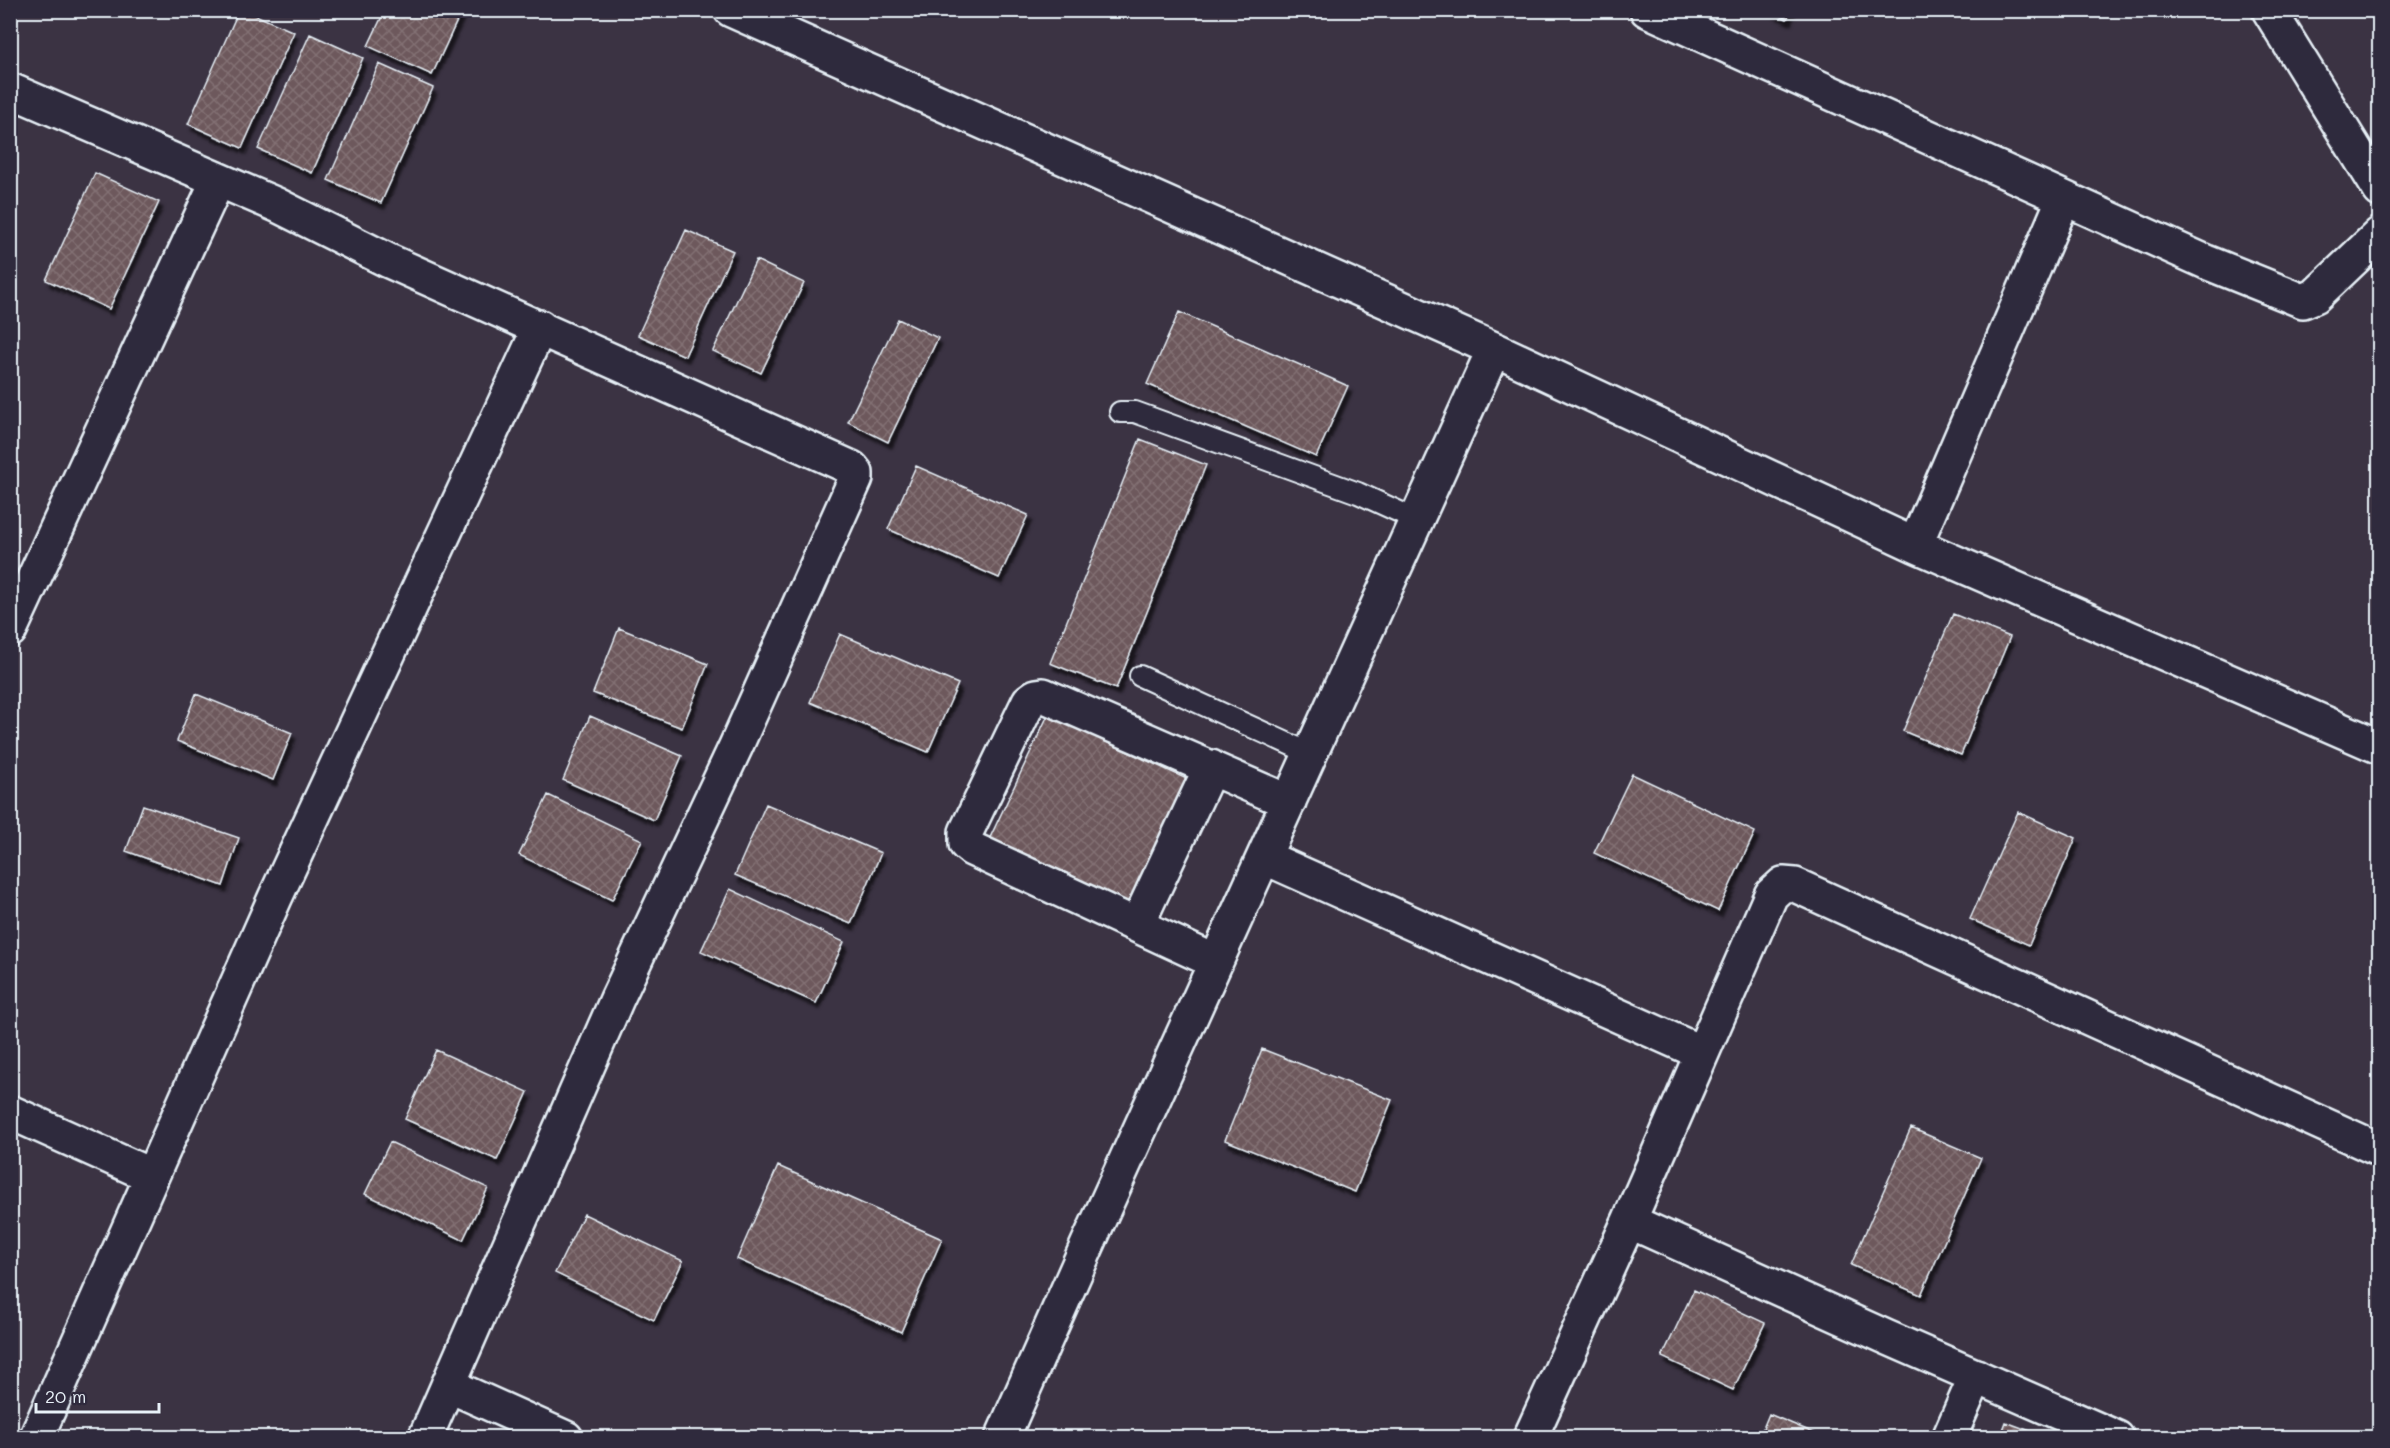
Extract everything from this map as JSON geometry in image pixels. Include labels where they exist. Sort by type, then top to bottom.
[{"type":"street","points":[[731,10],[1494,349],[1915,545],[2379,747]]},
{"type":"street","points":[[1647,10],[2206,262],[2304,302],[2315,296],[2379,234]]},
{"type":"street","points":[[2269,10],[2379,190]]},
{"type":"street","points":[[10,90],[277,206],[389,261],[852,468],[856,473],[856,478],[736,746],[618,999],[425,1437]]},
{"type":"street","points":[[10,630],[218,180]]},
{"type":"street","points":[[1915,545],[2064,198]]},
{"type":"street","points":[[36,1437],[275,898],[540,327]]},
{"type":"street","points":[[1002,1437],[1494,349]]},
{"type":"street","points":[[1216,962],[972,849],[966,844],[966,832],[1029,701],[1035,696],[1051,697],[1289,802]]},
{"type":"street","points":[[1137,925],[1211,767]]},
{"type":"street","points":[[1264,857],[1702,1053]]},
{"type":"street","points":[[1530,1437],[1629,1221],[1771,895],[1783,884],[1795,885],[2379,1150]]},
{"type":"street","points":[[10,1112],[152,1176]]},
{"type":"street","points":[[1629,1221],[2117,1437]]},
{"type":"street","points":[[1949,1437],[1976,1376]]},
{"type":"street","points":[[448,1385],[566,1437]]},
{"type":"lane","points":[[1120,412],[1135,412],[1347,489],[1418,520]]},
{"type":"lane","points":[[1140,675],[1311,754]]},
{"type":"building","points":[[239,10],[244,10],[294,32],[242,148],[188,124]]},
{"type":"building","points":[[385,10],[462,10],[432,75],[368,46]]},
{"type":"building","points":[[1768,10],[1791,10],[1787,19]]},
{"type":"building","points":[[310,34],[363,58],[312,173],[258,149]]},
{"type":"building","points":[[379,64],[433,88],[381,203],[328,180]]},
{"type":"building","points":[[95,173],[159,202],[109,309],[46,280]]},
{"type":"building","points":[[686,230],[733,251],[685,356],[638,335]]},
{"type":"building","points":[[756,260],[804,283],[761,373],[713,351]]},
{"type":"building","points":[[1179,312],[1348,386],[1316,457],[1147,384]]},
{"type":"building","points":[[898,319],[938,338],[888,442],[848,422]]},
{"type":"building","points":[[1140,439],[1206,465],[1116,689],[1050,663]]},
{"type":"building","points":[[916,466],[1028,515],[999,578],[888,529]]},
{"type":"building","points":[[1953,614],[2010,637],[1961,755],[1903,731]]},
{"type":"building","points":[[619,628],[708,664],[682,728],[593,693]]},
{"type":"building","points":[[840,634],[958,684],[928,752],[810,702]]},
{"type":"building","points":[[196,694],[292,733],[273,780],[177,741]]},
{"type":"building","points":[[1048,715],[1189,780],[1128,910],[987,844]]},
{"type":"building","points":[[590,716],[682,756],[654,820],[563,780]]},
{"type":"building","points":[[1632,774],[1755,832],[1718,911],[1594,853]]},
{"type":"building","points":[[548,795],[642,840],[612,900],[519,855]]},
{"type":"building","points":[[766,804],[881,853],[851,924],[735,875]]},
{"type":"building","points":[[143,805],[239,838],[223,886],[126,851]]},
{"type":"building","points":[[2018,812],[2076,838],[2029,945],[1970,919]]},
{"type":"building","points":[[730,889],[844,942],[816,1003],[701,951]]},
{"type":"building","points":[[1262,1049],[1392,1100],[1355,1192],[1225,1140]]},
{"type":"building","points":[[436,1050],[528,1092],[497,1160],[405,1119]]},
{"type":"building","points":[[1911,1128],[1981,1158],[1921,1295],[1851,1265]]},
{"type":"building","points":[[390,1142],[488,1188],[463,1240],[365,1194]]},
{"type":"building","points":[[778,1166],[942,1239],[901,1332],[737,1259]]},
{"type":"building","points":[[584,1214],[683,1261],[654,1320],[555,1273]]},
{"type":"building","points":[[1694,1290],[1765,1323],[1733,1390],[1662,1357]]},
{"type":"building","points":[[1769,1414],[1826,1438],[1759,1438]]},
{"type":"building","points":[[2006,1422],[2049,1438],[2000,1438]]}]
